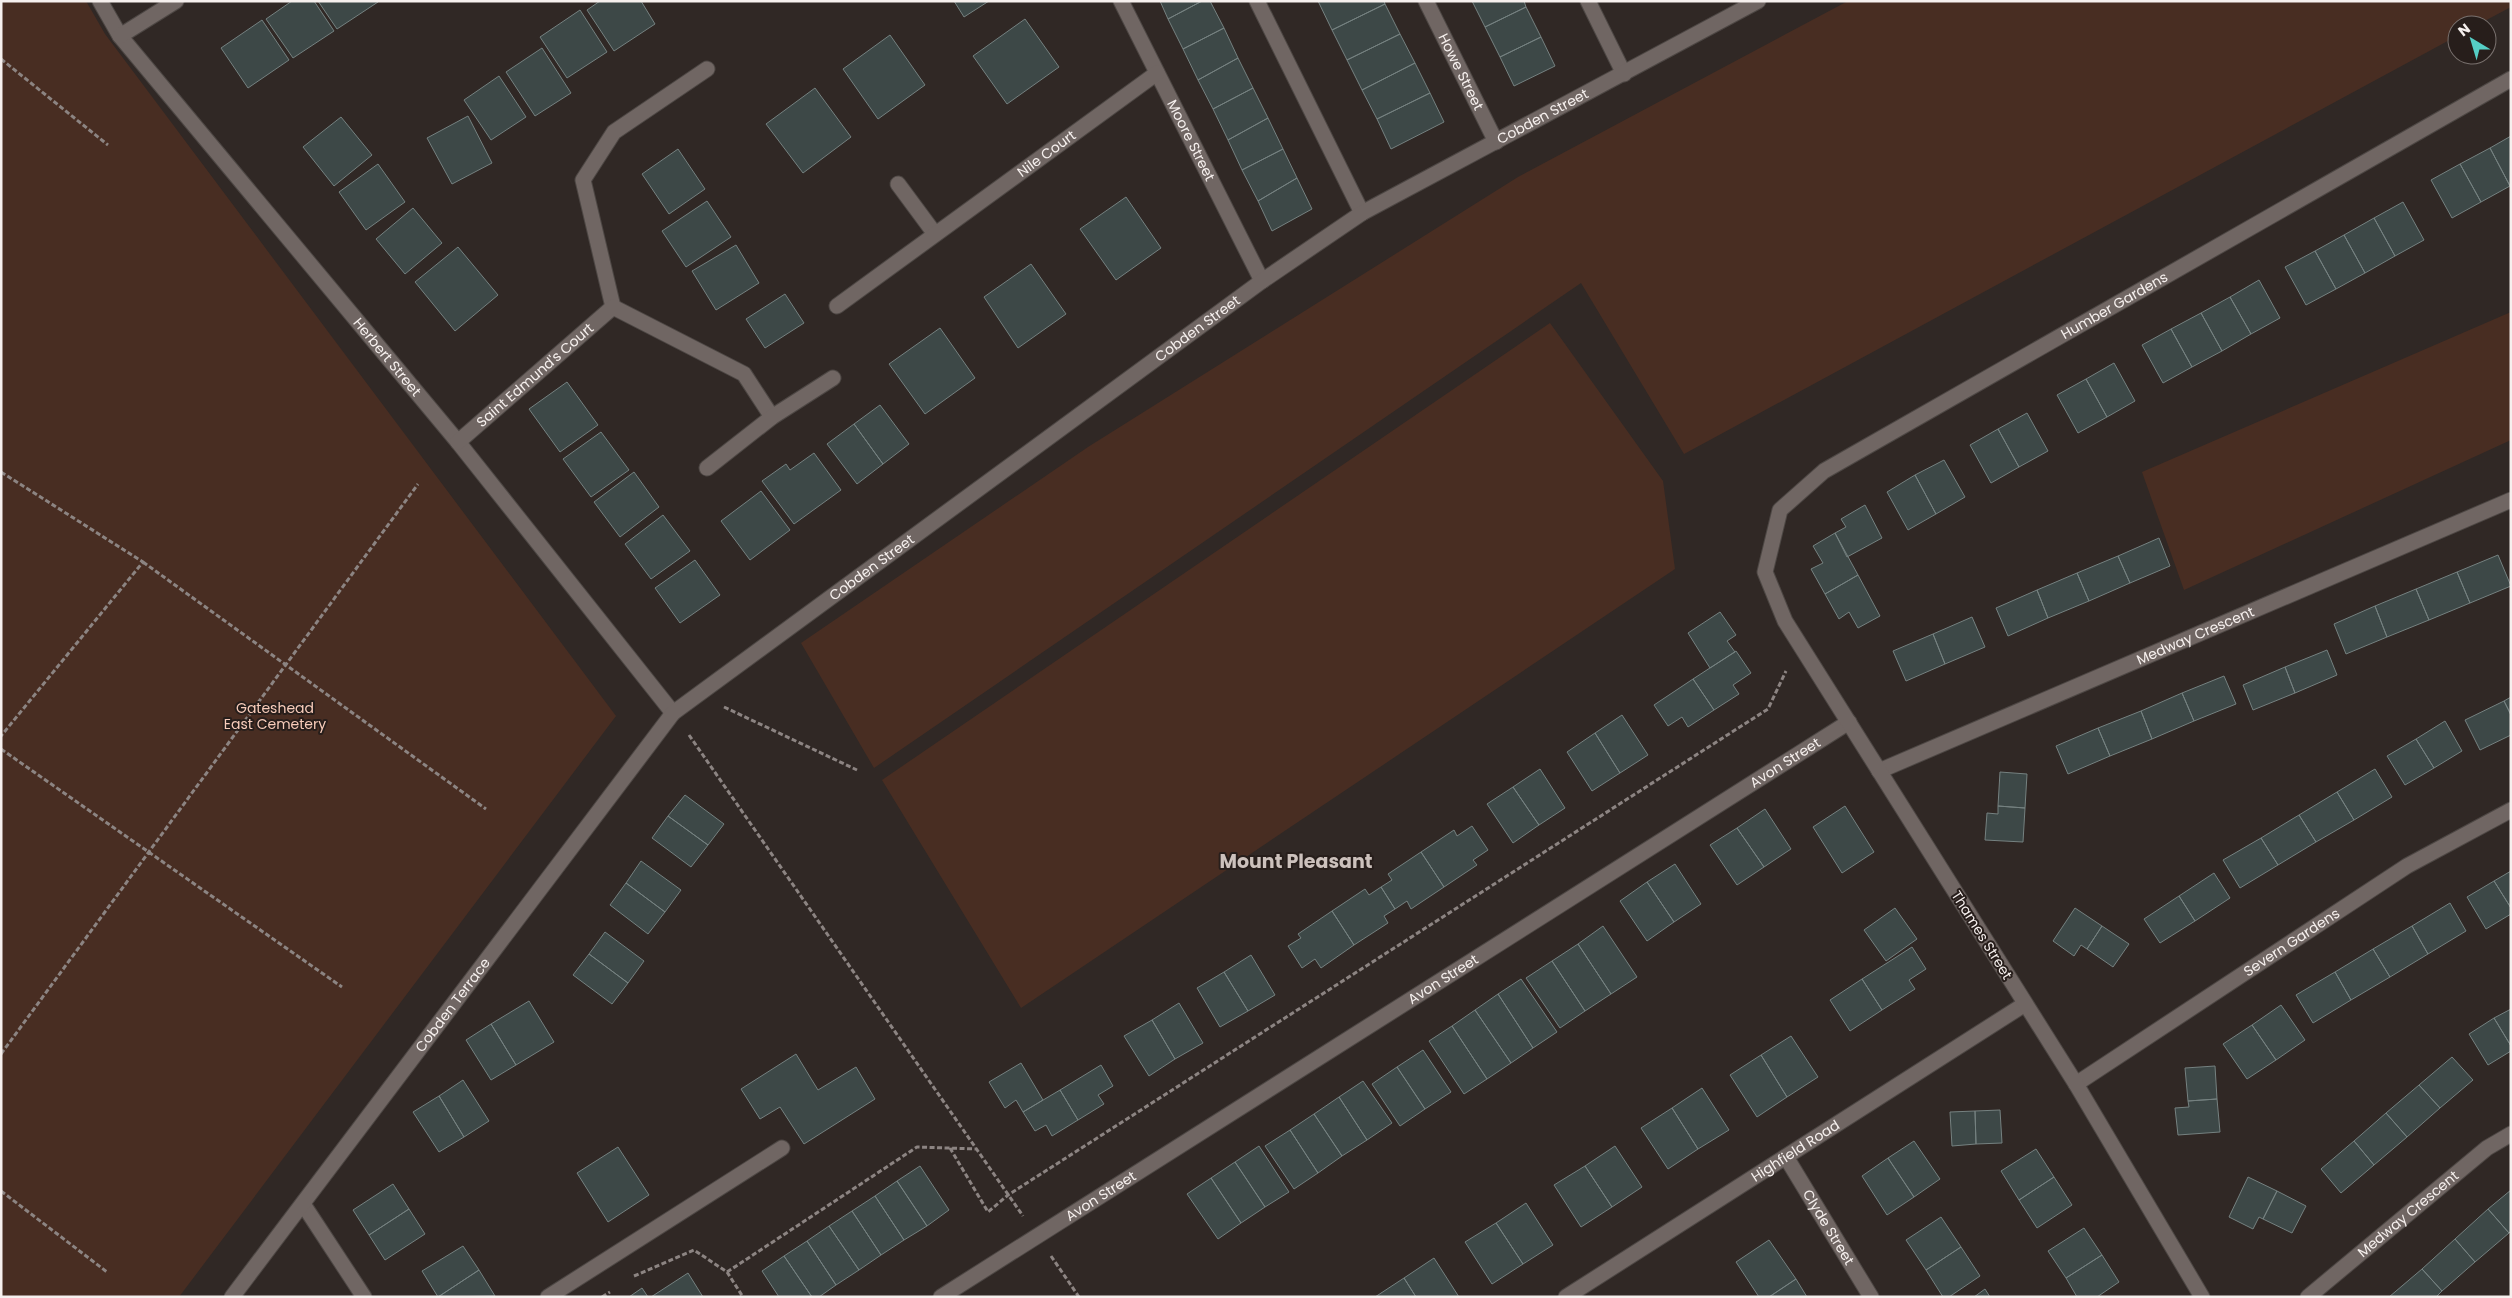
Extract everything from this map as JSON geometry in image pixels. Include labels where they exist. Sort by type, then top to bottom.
[{"type":"street","name":"Herbert Street","points":[[100,1],[120,36],[458,442],[673,713]]},
{"type":"street","points":[[120,36],[176,1]]},
{"type":"street","name":"Moore Street","points":[[1120,1],[1262,281]]},
{"type":"street","points":[[1257,1],[1362,213]]},
{"type":"street","name":"Howe Street","points":[[1426,1],[1496,142]]},
{"type":"street","points":[[1588,1],[1624,74]]},
{"type":"street","name":"Cobden Street","points":[[673,713],[1262,281],[1362,213],[1758,1]]},
{"type":"street","points":[[707,69],[614,132],[583,180],[613,307],[744,374],[772,417]]},
{"type":"street","name":"Nile Court","points":[[837,306],[1157,73]]},
{"type":"street","name":"Humber Gardens","points":[[1765,572],[1780,510],[1824,471],[2511,79]]},
{"type":"street","points":[[898,184],[935,234]]},
{"type":"street","name":"Saint Edmund's Court","points":[[458,442],[613,307]]},
{"type":"street","points":[[707,468],[772,417],[833,378]]},
{"type":"street","name":"Medway Crescent","points":[[1879,771],[2511,500]]},
{"type":"street","name":"Thames Street","points":[[1765,572],[1785,621],[2076,1084],[2202,1297]]},
{"type":"street","name":"Cobden Terrace","points":[[232,1297],[673,713]]},
{"type":"street","name":"Avon Street","points":[[941,1297],[1036,1235],[1849,722]]},
{"type":"street","name":"Severn Gardens","points":[[2076,1084],[2408,866],[2511,810]]},
{"type":"street","name":"Highfield Road","points":[[1566,1297],[2026,1004]]},
{"type":"street","name":"Medway Crescent","points":[[2308,1297],[2487,1148],[2511,1134]]},
{"type":"street","points":[[548,1297],[782,1148]]},
{"type":"street","name":"Clyde Street","points":[[1786,1157],[1872,1297]]},
{"type":"street","points":[[303,1204],[364,1297]]},
{"type":"path","points":[[1,59],[108,146]]},
{"type":"path","points":[[1,472],[143,562],[486,809]]},
{"type":"path","points":[[1,1054],[418,484]]},
{"type":"path","points":[[1,736],[143,562]]},
{"type":"path","points":[[950,1148],[988,1212],[1008,1194],[1768,709],[1800,644]]},
{"type":"path","points":[[698,695],[857,770]]},
{"type":"path","points":[[673,713],[977,1149],[1077,1296]]},
{"type":"path","points":[[1,749],[342,988]]},
{"type":"path","points":[[727,1272],[917,1147],[977,1149]]},
{"type":"path","points":[[1,1191],[107,1272]]},
{"type":"path","points":[[625,1281],[694,1250],[727,1272],[743,1297]]},
{"type":"path","points":[[602,1297],[617,1286]]},
{"type":"green space","name":"Gateshead East Cemetery","points":[[1,1],[86,1],[105,34],[616,716],[179,1297],[1,1297]]},
{"type":"green space","points":[[1848,1],[2511,1],[2511,7],[2496,15],[2447,15],[2447,41],[1684,454],[1581,283],[874,768],[801,643],[1088,447],[1518,177]]},
{"type":"green space","points":[[2511,312],[2511,440],[2184,590],[2142,472]]},
{"type":"green space","points":[[1550,323],[1663,481],[1675,569],[1021,1008],[882,780]]},
{"type":"building","points":[[292,1],[314,1],[334,31],[293,58],[266,19]]},
{"type":"building","points":[[318,1],[377,1],[378,2],[337,29]]},
{"type":"building","points":[[600,1],[641,1],[655,24],[614,51],[587,10]]},
{"type":"building","points":[[954,1],[989,1],[964,17]]},
{"type":"building","points":[[1160,1],[1202,1],[1168,19]]},
{"type":"building","points":[[1202,1],[1210,1],[1224,28],[1183,49],[1168,19]]},
{"type":"building","points":[[1318,1],[1384,1],[1385,4],[1332,30]]},
{"type":"building","points":[[1472,1],[1524,1],[1526,7],[1485,27]]},
{"type":"building","points":[[1385,4],[1400,34],[1347,60],[1332,30]]},
{"type":"building","points":[[1526,7],[1541,37],[1500,57],[1485,27]]},
{"type":"building","points":[[580,10],[607,52],[567,78],[540,37]]},
{"type":"building","points":[[1025,19],[1059,67],[1007,104],[973,56]]},
{"type":"building","points":[[262,20],[289,60],[248,88],[221,48]]},
{"type":"building","points":[[1224,28],[1238,58],[1198,80],[1183,49]]},
{"type":"building","points":[[1400,34],[1415,63],[1362,90],[1347,60]]},
{"type":"building","points":[[890,35],[925,85],[878,119],[843,69]]},
{"type":"building","points":[[1541,37],[1555,66],[1514,86],[1500,57]]},
{"type":"building","points":[[542,48],[571,93],[535,116],[506,72]]},
{"type":"building","points":[[1238,58],[1253,88],[1213,109],[1198,80]]},
{"type":"building","points":[[1415,63],[1430,93],[1377,119],[1362,90]]},
{"type":"building","points":[[499,76],[526,117],[491,140],[464,100]]},
{"type":"building","points":[[815,88],[851,137],[803,173],[766,124]]},
{"type":"building","points":[[1253,88],[1268,118],[1228,140],[1213,109]]},
{"type":"building","points":[[1430,93],[1444,122],[1391,149],[1377,119]]},
{"type":"building","points":[[468,116],[492,163],[452,184],[427,138]]},
{"type":"building","points":[[341,117],[372,155],[334,186],[303,147]]},
{"type":"building","points":[[1268,118],[1283,149],[1242,170],[1228,140]]},
{"type":"building","points":[[2511,136],[2511,186],[2510,186],[2490,148]]},
{"type":"building","points":[[2490,148],[2510,186],[2481,202],[2460,164]]},
{"type":"building","points":[[678,149],[705,189],[669,214],[642,174]]},
{"type":"building","points":[[1283,149],[1297,178],[1258,201],[1242,170]]},
{"type":"building","points":[[378,164],[405,202],[366,230],[339,192]]},
{"type":"building","points":[[2460,164],[2481,202],[2452,218],[2431,180]]},
{"type":"building","points":[[1297,178],[1312,209],[1272,231],[1258,201]]},
{"type":"building","points":[[1126,197],[1161,248],[1116,280],[1080,229]]},
{"type":"building","points":[[707,201],[731,237],[686,267],[662,231]]},
{"type":"building","points":[[2403,202],[2424,240],[2395,256],[2374,218]]},
{"type":"building","points":[[413,208],[442,243],[405,274],[376,239]]},
{"type":"building","points":[[2374,218],[2395,256],[2365,273],[2344,235]]},
{"type":"building","points":[[2344,235],[2365,273],[2336,289],[2315,251]]},
{"type":"building","points":[[736,245],[759,283],[716,310],[692,271]]},
{"type":"building","points":[[458,247],[498,295],[455,331],[415,282]]},
{"type":"building","points":[[2315,251],[2336,289],[2306,305],[2285,267]]},
{"type":"building","points":[[1031,264],[1066,314],[1018,348],[984,297]]},
{"type":"building","points":[[2259,280],[2280,318],[2251,334],[2230,297]]},
{"type":"building","points":[[785,294],[804,323],[765,348],[746,319]]},
{"type":"building","points":[[2230,297],[2251,334],[2222,351],[2201,313]]},
{"type":"building","points":[[2201,313],[2222,351],[2192,367],[2171,329]]},
{"type":"building","points":[[940,328],[975,378],[925,414],[889,364]]},
{"type":"building","points":[[2171,329],[2192,367],[2163,383],[2142,345]]},
{"type":"building","points":[[2114,363],[2135,401],[2107,417],[2086,379]]},
{"type":"building","points":[[2086,379],[2107,417],[2078,433],[2057,395]]},
{"type":"building","points":[[567,382],[598,425],[560,452],[529,409]]},
{"type":"building","points":[[880,405],[909,444],[883,464],[854,424]]},
{"type":"building","points":[[2027,413],[2048,451],[2019,467],[1998,429]]},
{"type":"building","points":[[854,424],[883,464],[857,484],[827,444]]},
{"type":"building","points":[[1998,429],[2019,467],[1991,483],[1970,445]]},
{"type":"building","points":[[601,432],[629,470],[591,497],[563,459]]},
{"type":"building","points":[[814,453],[841,490],[794,524],[762,481],[786,464],[790,470]]},
{"type":"building","points":[[1944,460],[1965,497],[1936,514],[1915,475]]},
{"type":"building","points":[[634,472],[659,507],[620,537],[594,502]]},
{"type":"building","points":[[1915,475],[1936,514],[1908,530],[1887,492]]},
{"type":"building","points":[[761,491],[790,530],[750,560],[721,521]]},
{"type":"building","points":[[1865,505],[1882,538],[1847,557],[1835,533],[1846,527],[1841,519]]},
{"type":"building","points":[[663,515],[690,551],[651,579],[625,544]]},
{"type":"building","points":[[1835,533],[1858,575],[1825,594],[1811,569],[1823,563],[1813,546]]},
{"type":"building","points":[[2159,538],[2170,566],[2130,583],[2118,556]]},
{"type":"building","points":[[2498,555],[2511,586],[2470,603],[2457,572]]},
{"type":"building","points":[[2118,556],[2130,583],[2089,601],[2077,573]]},
{"type":"building","points":[[695,560],[720,595],[680,623],[655,588]]},
{"type":"building","points":[[2457,572],[2470,603],[2429,620],[2416,589]]},
{"type":"building","points":[[2077,573],[2089,601],[2048,618],[2037,590]]},
{"type":"building","points":[[1858,575],[1880,616],[1858,628],[1849,612],[1839,619],[1825,594]]},
{"type":"building","points":[[2416,589],[2429,620],[2387,637],[2375,606]]},
{"type":"building","points":[[2037,590],[2048,618],[2008,636],[1996,608]]},
{"type":"building","points":[[2375,606],[2387,637],[2346,654],[2334,624]]},
{"type":"building","points":[[1720,612],[1736,635],[1727,641],[1735,652],[1710,668],[1688,633]]},
{"type":"building","points":[[1972,617],[1985,647],[1945,664],[1933,634]]},
{"type":"building","points":[[1933,634],[1945,664],[1906,681],[1893,651]]},
{"type":"building","points":[[2327,650],[2337,675],[2295,693],[2285,667]]},
{"type":"building","points":[[1736,651],[1751,673],[1733,685],[1739,694],[1714,710],[1693,679]]},
{"type":"building","points":[[2285,667],[2295,693],[2253,710],[2243,685]]},
{"type":"building","points":[[2224,676],[2236,704],[2194,721],[2182,693]]},
{"type":"building","points":[[1693,679],[1714,710],[1688,727],[1682,717],[1668,726],[1654,705]]},
{"type":"building","points":[[2182,693],[2194,721],[2152,739],[2141,711]]},
{"type":"building","points":[[2511,697],[2511,715],[2504,701]]},
{"type":"building","points":[[2504,701],[2511,715],[2511,735],[2480,750],[2465,720]]},
{"type":"building","points":[[2141,711],[2152,739],[2110,756],[2098,728]]},
{"type":"building","points":[[1622,715],[1648,755],[1620,773],[1595,733]]},
{"type":"building","points":[[2445,721],[2462,751],[2434,768],[2416,739]]},
{"type":"building","points":[[2098,728],[2110,756],[2068,774],[2056,746]]},
{"type":"building","points":[[1595,733],[1620,773],[1592,791],[1567,752]]},
{"type":"building","points":[[2416,739],[2434,768],[2405,785],[2387,756]]},
{"type":"building","points":[[1540,769],[1565,808],[1539,825],[1513,787]]},
{"type":"building","points":[[2375,769],[2392,797],[2354,820],[2337,792]]},
{"type":"building","points":[[2000,772],[2027,774],[2025,808],[1998,806]]},
{"type":"building","points":[[1513,787],[1539,825],[1513,843],[1487,804]]},
{"type":"building","points":[[2337,792],[2354,820],[2316,842],[2299,815]]},
{"type":"building","points":[[685,795],[724,824],[708,845],[668,816]]},
{"type":"building","points":[[1845,806],[1874,852],[1842,873],[1813,827]]},
{"type":"building","points":[[1998,806],[2025,808],[2023,842],[1985,840],[1987,813],[1998,814]]},
{"type":"building","points":[[1765,809],[1791,849],[1764,867],[1737,828]]},
{"type":"building","points":[[2299,815],[2316,842],[2278,865],[2261,838]]},
{"type":"building","points":[[668,816],[708,845],[691,867],[652,838]]},
{"type":"building","points":[[1472,826],[1488,850],[1473,860],[1477,865],[1444,887],[1421,852],[1454,830],[1457,836]]},
{"type":"building","points":[[1737,828],[1764,867],[1737,885],[1710,845]]},
{"type":"building","points":[[2261,838],[2278,865],[2240,888],[2223,860]]},
{"type":"building","points":[[1421,852],[1444,887],[1411,909],[1407,901],[1395,909],[1381,887],[1392,880],[1388,874]]},
{"type":"building","points":[[641,861],[681,890],[665,912],[626,883]]},
{"type":"building","points":[[1675,864],[1701,904],[1674,922],[1647,882]]},
{"type":"building","points":[[2511,871],[2511,908],[2494,881]]},
{"type":"building","points":[[2214,873],[2230,898],[2195,921],[2179,896]]},
{"type":"building","points":[[2494,881],[2511,908],[2511,914],[2486,929],[2467,897]]},
{"type":"building","points":[[1647,882],[1674,922],[1647,941],[1620,901]]},
{"type":"building","points":[[626,883],[665,912],[648,934],[610,905]]},
{"type":"building","points":[[1381,887],[1395,909],[1384,916],[1388,923],[1354,945],[1332,911],[1365,889],[1369,895]]},
{"type":"building","points":[[2179,896],[2195,921],[2160,943],[2144,919]]},
{"type":"building","points":[[2450,903],[2466,931],[2428,954],[2412,926]]},
{"type":"building","points":[[1895,908],[1917,939],[1886,961],[1864,930]]},
{"type":"building","points":[[2075,908],[2102,926],[2087,949],[2081,945],[2074,956],[2053,941]]},
{"type":"building","points":[[1332,911],[1354,945],[1321,968],[1315,959],[1302,968],[1288,946],[1301,938],[1298,934]]},
{"type":"building","points":[[1603,926],[1637,977],[1611,994],[1578,944]]},
{"type":"building","points":[[2102,926],[2129,944],[2113,967],[2087,949]]},
{"type":"building","points":[[2412,926],[2428,954],[2390,977],[2373,949]]},
{"type":"building","points":[[605,932],[644,961],[628,983],[589,954]]},
{"type":"building","points":[[1578,944],[1611,994],[1585,1011],[1552,961]]},
{"type":"building","points":[[1912,947],[1926,969],[1909,980],[1915,989],[1882,1010],[1862,979]]},
{"type":"building","points":[[2373,949],[2390,977],[2351,1000],[2335,972]]},
{"type":"building","points":[[589,954],[628,983],[612,1004],[573,975]]},
{"type":"building","points":[[1251,955],[1275,995],[1248,1011],[1224,972]]},
{"type":"building","points":[[1552,961],[1585,1011],[1560,1028],[1526,978]]},
{"type":"building","points":[[1224,972],[1248,1011],[1220,1027],[1197,988]]},
{"type":"building","points":[[2335,972],[2351,1000],[2313,1023],[2296,995]]},
{"type":"building","points":[[1521,979],[1557,1032],[1533,1048],[1498,994]]},
{"type":"building","points":[[1862,979],[1882,1010],[1850,1031],[1830,1000]]},
{"type":"building","points":[[1498,994],[1533,1048],[1511,1063],[1475,1010]]},
{"type":"building","points":[[529,1001],[554,1042],[516,1065],[491,1024]]},
{"type":"building","points":[[1179,1003],[1203,1043],[1175,1059],[1152,1020]]},
{"type":"building","points":[[2281,1005],[2305,1040],[2276,1060],[2252,1025]]},
{"type":"building","points":[[2511,1009],[2511,1046],[2494,1018]]},
{"type":"building","points":[[1475,1010],[1511,1063],[1487,1079],[1452,1026]]},
{"type":"building","points":[[2494,1018],[2511,1046],[2511,1051],[2488,1065],[2469,1034]]},
{"type":"building","points":[[1152,1020],[1175,1059],[1149,1076],[1124,1036]]},
{"type":"building","points":[[491,1024],[516,1065],[491,1080],[466,1040]]},
{"type":"building","points":[[2252,1025],[2276,1060],[2247,1079],[2223,1044]]},
{"type":"building","points":[[1452,1026],[1487,1079],[1464,1094],[1429,1041]]},
{"type":"building","points":[[1791,1036],[1818,1077],[1787,1097],[1761,1055]]},
{"type":"building","points":[[1423,1050],[1451,1092],[1425,1109],[1397,1067]]},
{"type":"building","points":[[796,1054],[818,1090],[856,1067],[875,1099],[804,1144],[780,1107],[760,1119],[741,1089]]},
{"type":"building","points":[[1761,1055],[1787,1097],[1757,1117],[1730,1075]]},
{"type":"building","points":[[2452,1057],[2473,1080],[2440,1108],[2419,1085]]},
{"type":"building","points":[[1021,1063],[1043,1100],[1023,1112],[1016,1100],[1005,1108],[989,1082]]},
{"type":"building","points":[[1101,1065],[1113,1086],[1098,1095],[1104,1104],[1078,1120],[1060,1090]]},
{"type":"building","points":[[2215,1066],[2217,1099],[2188,1101],[2185,1068]]},
{"type":"building","points":[[1397,1067],[1425,1109],[1400,1126],[1372,1084]]},
{"type":"building","points":[[463,1080],[489,1121],[464,1137],[439,1096]]},
{"type":"building","points":[[1363,1081],[1392,1123],[1367,1140],[1339,1097]]},
{"type":"building","points":[[2419,1085],[2440,1108],[2407,1137],[2386,1113]]},
{"type":"building","points":[[1702,1088],[1729,1130],[1698,1149],[1672,1108]]},
{"type":"building","points":[[1060,1090],[1078,1120],[1052,1136],[1046,1125],[1035,1131],[1023,1112]]},
{"type":"building","points":[[439,1096],[464,1137],[439,1152],[413,1112]]},
{"type":"building","points":[[1339,1097],[1367,1140],[1342,1156],[1314,1114]]},
{"type":"building","points":[[2217,1099],[2220,1132],[2178,1135],[2175,1108],[2189,1107],[2188,1101]]},
{"type":"building","points":[[1672,1108],[1698,1149],[1668,1169],[1641,1128]]},
{"type":"building","points":[[2000,1110],[2002,1143],[1976,1144],[1975,1111]]},
{"type":"building","points":[[1975,1111],[1976,1144],[1952,1146],[1950,1112]]},
{"type":"building","points":[[2386,1113],[2407,1137],[2374,1165],[2354,1141]]},
{"type":"building","points":[[1314,1114],[1342,1156],[1318,1173],[1290,1130]]},
{"type":"building","points":[[1290,1130],[1318,1173],[1294,1189],[1265,1146]]},
{"type":"building","points":[[1914,1141],[1940,1179],[1914,1197],[1888,1158]]},
{"type":"building","points":[[2354,1141],[2374,1165],[2341,1193],[2321,1169]]},
{"type":"building","points":[[1259,1146],[1289,1192],[1265,1207],[1235,1162]]},
{"type":"building","points":[[1615,1146],[1642,1187],[1612,1207],[1585,1166]]},
{"type":"building","points":[[618,1147],[649,1195],[608,1222],[577,1173]]},
{"type":"building","points":[[2036,1149],[2054,1177],[2019,1200],[2001,1171]]},
{"type":"building","points":[[1888,1158],[1914,1197],[1887,1215],[1862,1176]]},
{"type":"building","points":[[1235,1162],[1265,1207],[1241,1223],[1211,1178]]},
{"type":"building","points":[[920,1166],[949,1210],[927,1226],[897,1181]]},
{"type":"building","points":[[1585,1166],[1612,1207],[1581,1227],[1554,1185]]},
{"type":"building","points":[[2054,1177],[2072,1205],[2037,1228],[2019,1200]]},
{"type":"building","points":[[2248,1177],[2277,1191],[2263,1219],[2259,1217],[2253,1229],[2229,1217]]},
{"type":"building","points":[[1211,1178],[1241,1223],[1218,1239],[1187,1194]]},
{"type":"building","points":[[897,1181],[927,1226],[904,1240],[875,1196]]},
{"type":"building","points":[[393,1184],[409,1209],[369,1235],[353,1210]]},
{"type":"building","points":[[2511,1190],[2511,1231],[2509,1233],[2488,1209]]},
{"type":"building","points":[[2277,1191],[2306,1206],[2292,1233],[2263,1219]]},
{"type":"building","points":[[875,1196],[904,1240],[881,1255],[852,1211]]},
{"type":"building","points":[[1526,1203],[1553,1245],[1523,1264],[1496,1223]]},
{"type":"building","points":[[409,1209],[425,1234],[385,1260],[369,1235]]},
{"type":"building","points":[[2488,1209],[2509,1233],[2475,1262],[2455,1239]]},
{"type":"building","points":[[852,1211],[881,1255],[859,1270],[829,1226]]},
{"type":"building","points":[[1941,1217],[1961,1247],[1926,1270],[1906,1240]]},
{"type":"building","points":[[1496,1223],[1523,1264],[1492,1284],[1465,1242]]},
{"type":"building","points":[[829,1226],[859,1270],[836,1285],[807,1241]]},
{"type":"building","points":[[2084,1228],[2102,1255],[2066,1278],[2048,1251]]},
{"type":"building","points":[[2455,1239],[2475,1262],[2442,1291],[2422,1269]]},
{"type":"building","points":[[1769,1240],[1796,1279],[1769,1297],[1759,1297],[1736,1262]]},
{"type":"building","points":[[807,1241],[836,1285],[819,1297],[812,1297],[784,1256]]},
{"type":"building","points":[[463,1246],[479,1270],[438,1297],[422,1271]]},
{"type":"building","points":[[1961,1247],[1980,1276],[1949,1297],[1943,1297],[1926,1270]]},
{"type":"building","points":[[2102,1255],[2119,1282],[2097,1297],[2077,1297],[2066,1278]]},
{"type":"building","points":[[784,1256],[812,1297],[779,1297],[762,1271]]},
{"type":"building","points":[[1434,1258],[1459,1297],[1416,1297],[1404,1278]]},
{"type":"building","points":[[2422,1269],[2442,1291],[2436,1297],[2389,1297]]},
{"type":"building","points":[[479,1270],[495,1296],[438,1297]]},
{"type":"building","points":[[688,1273],[703,1297],[651,1297]]},
{"type":"building","points":[[1404,1278],[1416,1297],[1375,1297]]},
{"type":"building","points":[[1796,1279],[1807,1297],[1769,1297]]},
{"type":"building","points":[[642,1288],[648,1297],[629,1297]]},
{"type":"building","points":[[1985,1289],[1990,1297],[1974,1297]]},
{"type":"district","name":"Mount Pleasant","points":[[1296,861]]}]
